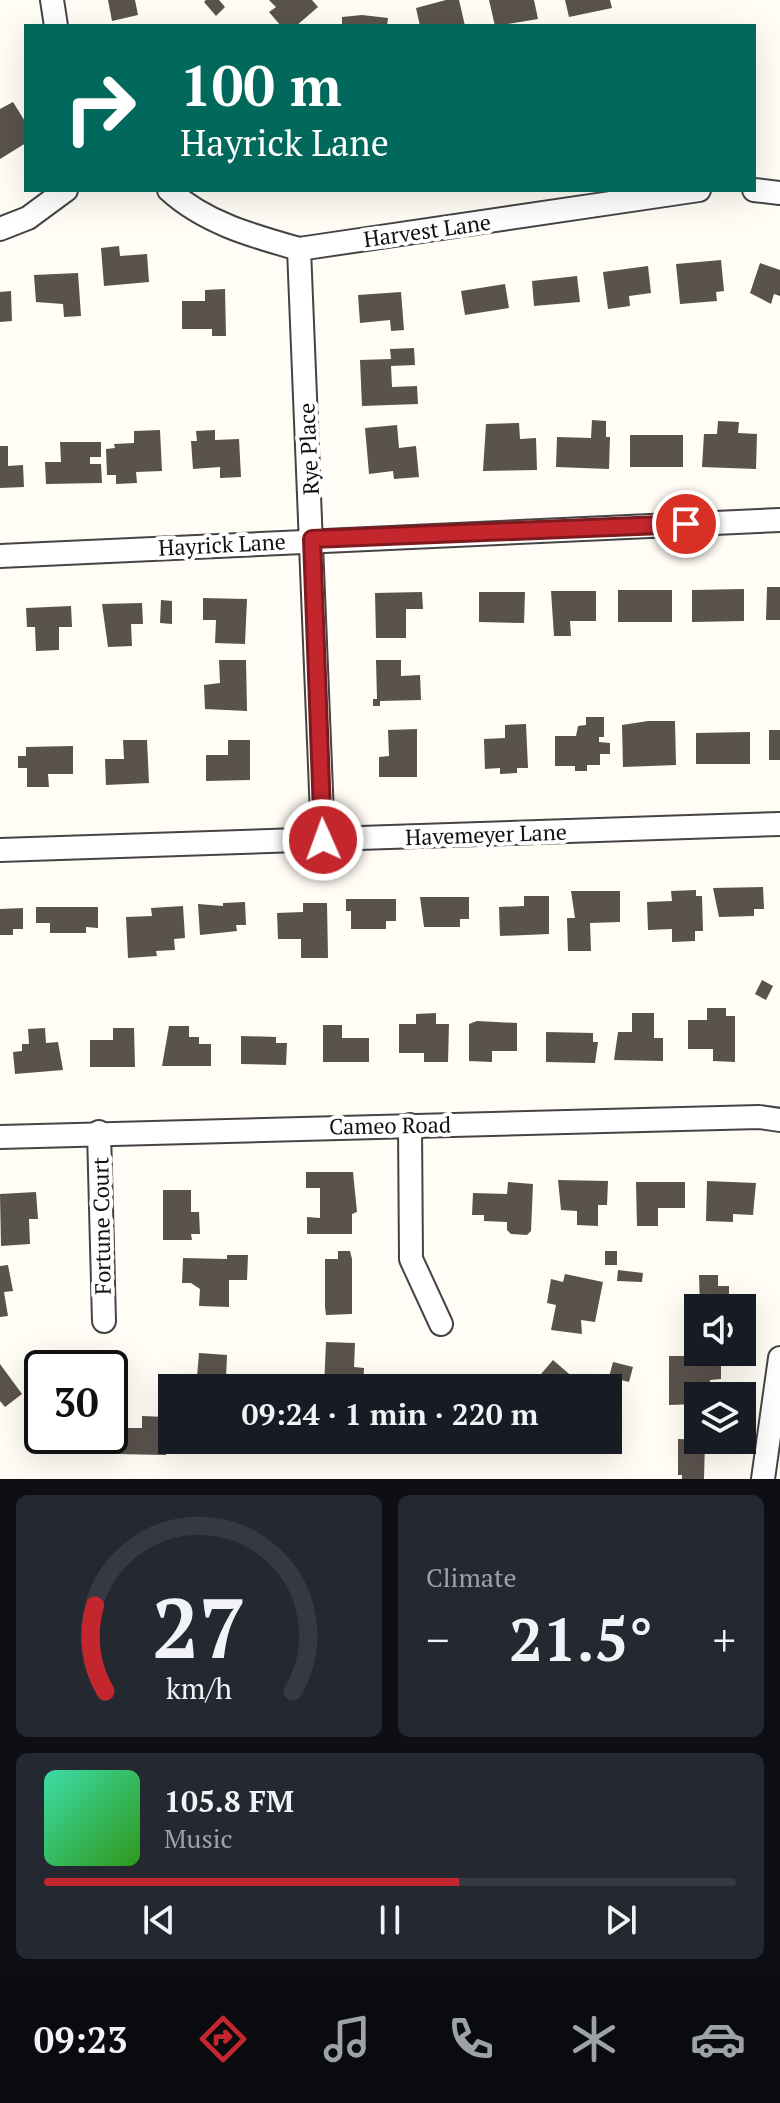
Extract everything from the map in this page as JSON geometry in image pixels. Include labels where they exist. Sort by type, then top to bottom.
[{"type":"street","points":[[52,0],[56,24]]},
{"type":"street","points":[[756,190],[780,193]]},
{"type":"street","points":[[0,229],[28,218],[63,192]]},
{"type":"street","name":"Harvest Lane","points":[[171,192],[184,204],[238,232],[299,249],[685,192]]},
{"type":"street","name":"Rye Place","points":[[299,249],[323,840]]},
{"type":"street","name":"Hayrick Lane","points":[[0,556],[312,539],[780,520]]},
{"type":"street","name":"Havemeyer Lane","points":[[0,850],[780,824]]},
{"type":"street","name":"Cameo Road","points":[[0,1137],[759,1117],[780,1120]]},
{"type":"street","points":[[410,1125],[411,1259],[441,1324]]},
{"type":"street","name":"Fortune Court","points":[[99,1132],[104,1321]]},
{"type":"street","points":[[763,1479],[769,1417],[780,1358]]},
{"type":"building","points":[[108,0],[135,0],[138,15],[112,21]]},
{"type":"building","points":[[219,0],[225,7],[216,16],[204,2]]},
{"type":"building","points":[[269,0],[312,0],[318,7],[298,24],[279,24],[269,12],[276,7]]},
{"type":"building","points":[[459,0],[465,24],[420,24],[416,8]]},
{"type":"building","points":[[489,0],[534,0],[538,19],[495,24]]},
{"type":"building","points":[[565,0],[610,0],[612,8],[569,17]]},
{"type":"building","points":[[362,15],[388,18],[387,24],[342,24],[342,17]]},
{"type":"building","points":[[13,102],[24,120],[24,144],[0,159],[0,109]]},
{"type":"building","points":[[119,246],[120,256],[147,254],[149,282],[104,286],[101,248]]},
{"type":"building","points":[[721,260],[724,291],[716,292],[717,301],[680,304],[676,264]]},
{"type":"building","points":[[760,263],[780,270],[780,296],[774,294],[771,304],[750,293]]},
{"type":"building","points":[[648,266],[651,293],[629,296],[630,306],[608,309],[603,272]]},
{"type":"building","points":[[78,273],[81,316],[64,317],[63,304],[36,302],[34,275]]},
{"type":"building","points":[[577,276],[580,302],[534,306],[532,281]]},
{"type":"building","points":[[505,284],[509,308],[465,315],[461,291]]},
{"type":"building","points":[[225,289],[226,336],[212,336],[212,329],[182,329],[182,301],[205,301],[205,290]]},
{"type":"building","points":[[11,291],[12,321],[0,322],[0,292]]},
{"type":"building","points":[[401,292],[404,330],[391,331],[390,320],[360,323],[358,295]]},
{"type":"building","points":[[414,348],[415,365],[391,366],[392,387],[417,386],[418,404],[362,406],[360,360],[391,359],[390,349]]},
{"type":"building","points":[[592,420],[606,421],[606,437],[610,437],[609,469],[556,467],[557,437],[591,438]]},
{"type":"building","points":[[718,421],[739,422],[738,433],[757,434],[756,469],[702,467],[704,434],[717,434]]},
{"type":"building","points":[[519,423],[520,439],[536,438],[537,470],[483,471],[486,424]]},
{"type":"building","points":[[397,425],[399,448],[416,446],[419,477],[394,479],[393,471],[369,474],[365,428]]},
{"type":"building","points":[[160,430],[162,471],[136,472],[137,483],[116,484],[116,475],[107,475],[106,449],[115,448],[114,444],[134,443],[134,431]]},
{"type":"building","points":[[215,430],[215,440],[239,439],[241,477],[220,478],[220,467],[193,469],[191,441],[197,441],[196,431]]},
{"type":"building","points":[[630,435],[683,435],[683,467],[630,467]]},
{"type":"building","points":[[60,442],[101,442],[101,457],[90,457],[90,464],[101,464],[102,483],[46,484],[45,462],[61,462]]},
{"type":"building","points":[[0,446],[8,446],[8,466],[23,465],[24,487],[0,488]]},
{"type":"building","points":[[767,587],[780,587],[780,620],[766,620]]},
{"type":"building","points":[[744,589],[744,621],[692,622],[692,590]]},
{"type":"building","points":[[618,590],[672,590],[672,622],[618,622]]},
{"type":"building","points":[[551,591],[596,591],[596,621],[570,621],[571,636],[554,636]]},
{"type":"building","points":[[422,592],[423,609],[406,609],[406,638],[376,638],[375,593]]},
{"type":"building","points":[[479,592],[525,592],[524,623],[479,622]]},
{"type":"building","points":[[203,598],[247,599],[245,644],[215,643],[216,620],[203,620]]},
{"type":"building","points":[[161,600],[172,601],[172,624],[160,623]]},
{"type":"building","points":[[142,603],[143,624],[131,624],[132,646],[108,647],[102,604]]},
{"type":"building","points":[[71,606],[72,627],[59,627],[59,650],[36,651],[35,627],[27,627],[26,608]]},
{"type":"building","points":[[219,660],[246,660],[247,711],[205,709],[204,685],[220,683]]},
{"type":"building","points":[[376,660],[401,660],[401,676],[420,675],[421,700],[380,701],[380,706],[373,706],[373,699],[377,699]]},
{"type":"building","points":[[586,717],[604,717],[604,737],[599,737],[599,742],[610,743],[610,754],[600,754],[600,765],[587,765],[587,771],[575,771],[575,766],[555,766],[555,736],[576,736],[578,726],[586,725]]},
{"type":"building","points":[[675,721],[676,765],[623,767],[622,725]]},
{"type":"building","points":[[526,724],[528,768],[517,768],[517,773],[500,774],[500,768],[485,769],[484,739],[505,738],[505,725]]},
{"type":"building","points":[[417,729],[417,777],[379,777],[379,757],[389,756],[388,730]]},
{"type":"building","points":[[769,730],[780,730],[780,760],[769,760]]},
{"type":"building","points":[[750,732],[750,764],[696,764],[696,733]]},
{"type":"building","points":[[123,740],[147,740],[149,783],[106,785],[105,759],[124,759]]},
{"type":"building","points":[[228,740],[250,740],[250,780],[206,781],[206,755],[228,755]]},
{"type":"building","points":[[73,746],[73,774],[48,774],[49,787],[27,787],[27,768],[18,768],[18,756],[26,756],[26,747]]},
{"type":"building","points":[[763,887],[764,909],[754,909],[754,916],[719,917],[713,888]]},
{"type":"building","points":[[696,890],[696,896],[702,896],[703,931],[695,931],[695,941],[672,942],[672,929],[648,930],[647,902],[672,901],[671,891]]},
{"type":"building","points":[[571,891],[620,891],[620,922],[590,923],[591,951],[568,951],[567,918],[575,918]]},
{"type":"building","points":[[524,896],[549,896],[549,934],[500,936],[499,907],[524,906]]},
{"type":"building","points":[[420,897],[469,897],[469,919],[460,919],[460,927],[424,927]]},
{"type":"building","points":[[346,899],[396,899],[396,921],[386,921],[386,929],[351,929],[351,911],[346,911]]},
{"type":"building","points":[[245,902],[246,925],[236,925],[237,931],[200,935],[198,904],[223,906],[223,903]]},
{"type":"building","points":[[303,903],[327,903],[328,958],[301,958],[301,939],[278,939],[277,913],[303,912]]},
{"type":"building","points":[[183,906],[185,938],[174,939],[175,950],[156,951],[157,956],[128,958],[126,917],[152,916],[151,908]]},
{"type":"building","points":[[36,907],[98,907],[98,928],[86,927],[86,933],[50,933],[50,923],[36,923]]},
{"type":"building","points":[[23,908],[23,929],[13,929],[13,935],[0,935],[0,909]]},
{"type":"building","points":[[762,980],[773,986],[766,1000],[755,994]]},
{"type":"building","points":[[707,1008],[726,1008],[726,1016],[735,1016],[735,1062],[713,1061],[713,1049],[688,1049],[688,1020],[707,1020]]},
{"type":"building","points":[[436,1013],[436,1024],[449,1024],[448,1062],[424,1062],[424,1053],[399,1053],[399,1024],[416,1024],[416,1014]]},
{"type":"building","points":[[632,1013],[654,1013],[654,1038],[663,1038],[663,1061],[614,1060],[618,1032],[632,1032]]},
{"type":"building","points":[[477,1021],[517,1023],[517,1051],[492,1051],[492,1062],[469,1061],[469,1024]]},
{"type":"building","points":[[323,1025],[342,1025],[342,1038],[369,1038],[369,1062],[323,1062]]},
{"type":"building","points":[[169,1026],[189,1026],[189,1037],[199,1037],[199,1044],[211,1044],[211,1066],[162,1066]]},
{"type":"building","points":[[45,1028],[46,1043],[58,1042],[63,1070],[15,1074],[13,1052],[22,1051],[22,1044],[29,1044],[28,1029]]},
{"type":"building","points":[[113,1028],[134,1028],[135,1067],[90,1067],[90,1040],[113,1040]]},
{"type":"building","points":[[546,1032],[593,1033],[593,1042],[598,1042],[595,1063],[546,1062]]},
{"type":"building","points":[[241,1036],[276,1037],[276,1043],[287,1043],[286,1065],[241,1064]]},
{"type":"building","points":[[306,1172],[353,1172],[357,1212],[352,1214],[352,1234],[307,1234],[307,1217],[320,1218],[320,1188],[306,1188]]},
{"type":"building","points":[[558,1180],[608,1181],[607,1205],[598,1205],[598,1226],[577,1225],[577,1211],[561,1210]]},
{"type":"building","points":[[707,1181],[756,1183],[753,1215],[733,1214],[733,1222],[706,1221]]},
{"type":"building","points":[[508,1182],[533,1184],[531,1231],[527,1235],[511,1234],[507,1230],[507,1222],[484,1221],[484,1215],[472,1215],[473,1193],[507,1194]]},
{"type":"building","points":[[636,1182],[685,1182],[685,1208],[658,1208],[658,1226],[637,1226]]},
{"type":"building","points":[[163,1190],[191,1190],[191,1212],[199,1212],[200,1234],[191,1234],[192,1240],[163,1240]]},
{"type":"building","points":[[36,1192],[38,1219],[29,1219],[30,1244],[1,1246],[0,1194]]},
{"type":"building","points":[[338,1251],[350,1251],[352,1259],[352,1314],[326,1315],[325,1259],[338,1259]]},
{"type":"building","points":[[605,1251],[617,1251],[617,1265],[605,1265]]},
{"type":"building","points":[[227,1255],[248,1255],[247,1280],[229,1280],[229,1307],[199,1306],[200,1289],[191,1283],[182,1283],[183,1258],[227,1259]]},
{"type":"building","points":[[8,1265],[13,1291],[4,1292],[8,1316],[0,1317],[0,1266]]},
{"type":"building","points":[[618,1270],[643,1273],[642,1282],[617,1281]]},
{"type":"building","points":[[565,1274],[603,1282],[595,1322],[581,1320],[582,1334],[551,1330],[556,1305],[547,1303],[551,1279],[563,1282]]},
{"type":"building","points":[[699,1275],[718,1275],[718,1286],[729,1286],[729,1294],[700,1294]]},
{"type":"building","points":[[326,1342],[355,1343],[354,1367],[364,1368],[364,1374],[325,1374]]},
{"type":"building","points":[[199,1353],[227,1355],[226,1374],[197,1374]]},
{"type":"building","points":[[669,1356],[684,1356],[684,1366],[721,1366],[721,1379],[684,1382],[684,1404],[669,1405]]},
{"type":"building","points":[[553,1360],[569,1374],[541,1374]]},
{"type":"building","points":[[613,1362],[633,1367],[629,1382],[622,1380],[622,1374],[610,1374]]},
{"type":"building","points":[[0,1364],[22,1394],[5,1407],[0,1401]]},
{"type":"building","points":[[142,1416],[158,1417],[158,1454],[166,1455],[117,1454],[128,1454],[128,1428],[142,1428]]},
{"type":"building","points":[[678,1439],[684,1439],[684,1454],[705,1454],[704,1479],[682,1479],[682,1475],[678,1475]]},
{"type":"route","points":[[323,840],[312,539],[686,524]]}]
